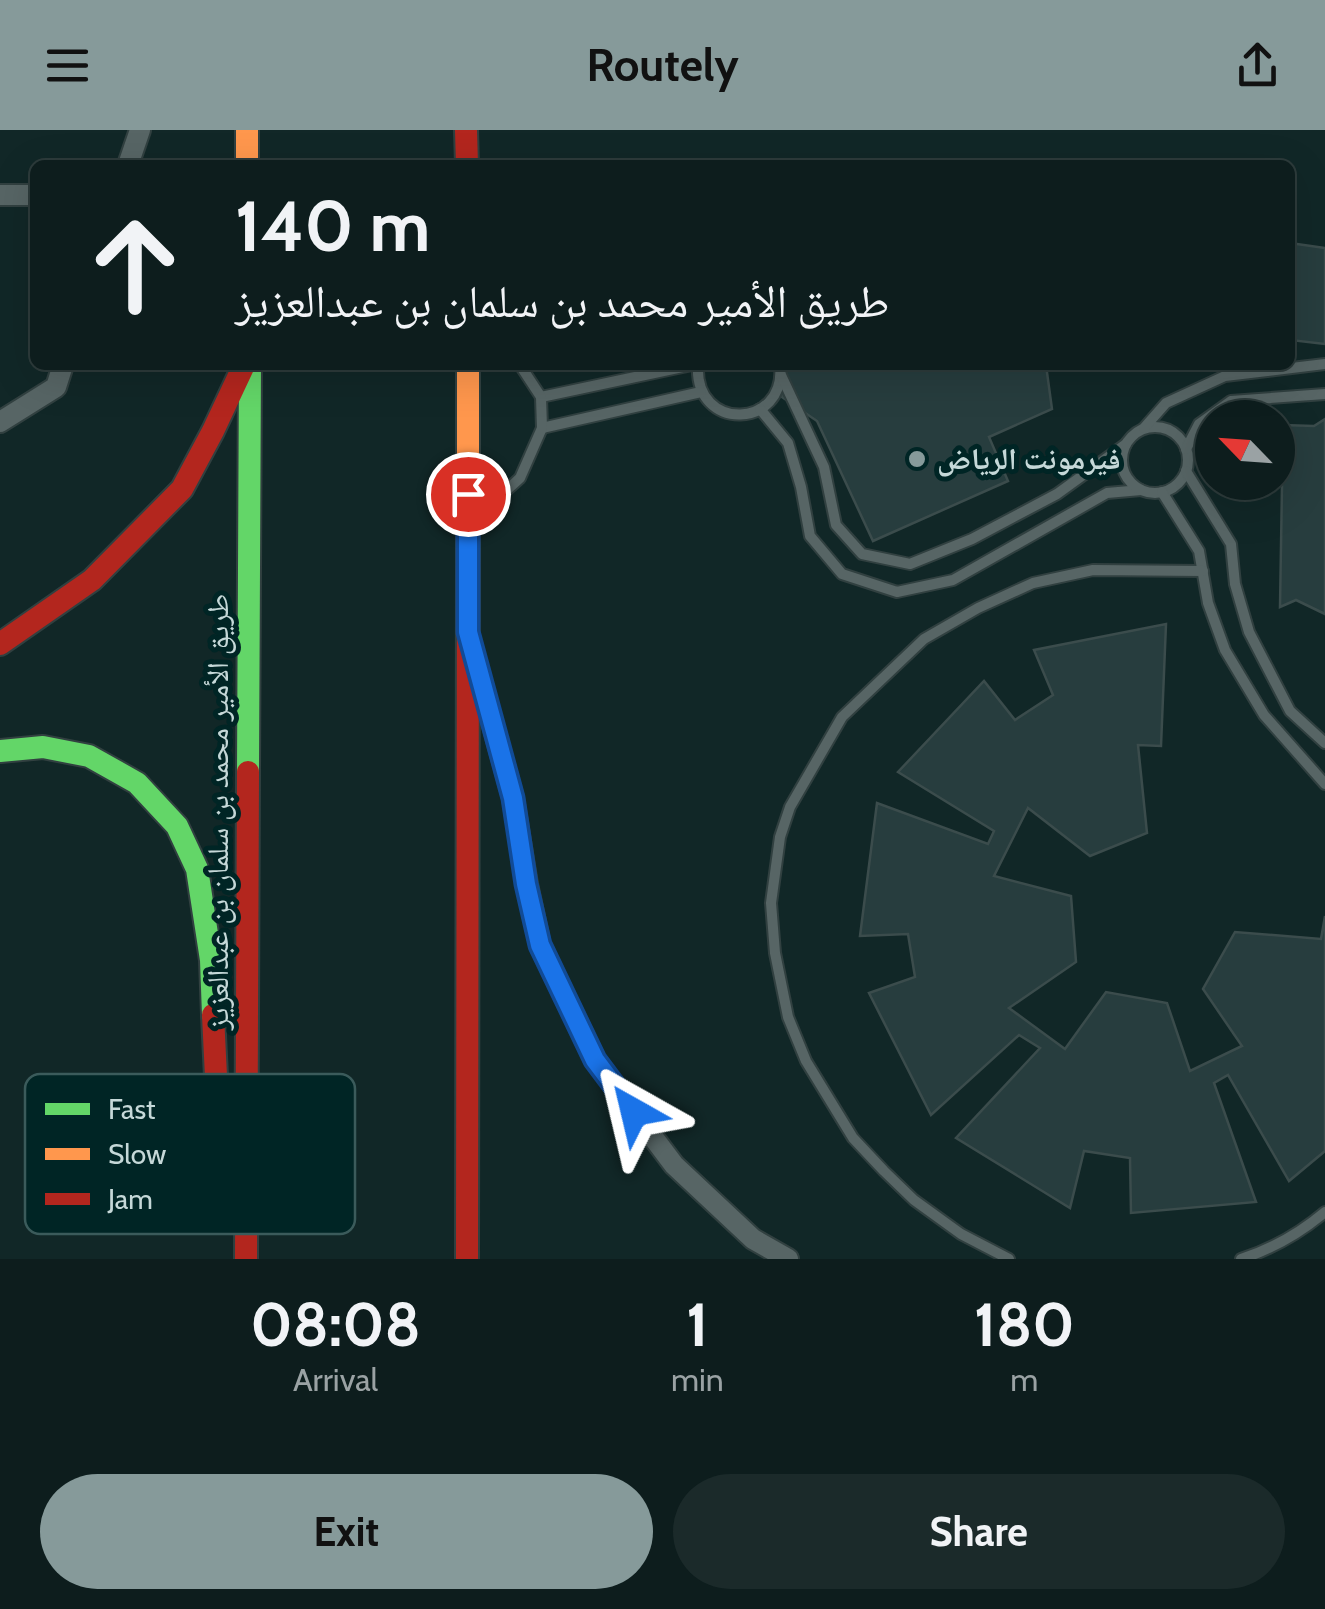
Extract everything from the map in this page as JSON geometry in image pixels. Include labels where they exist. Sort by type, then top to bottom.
[{"type":"main road","points":[[247,130],[247,160]]},
{"type":"main road","points":[[467,160],[468,132]]},
{"type":"main road","points":[[0,644],[92,580],[182,489],[244,370]]},
{"type":"main road","name":"طريق الأمير محمد بن سلمان بن عبدالعزيز","points":[[245,1074],[247,370]]},
{"type":"main road","points":[[467,1259],[468,370]]},
{"type":"main road","points":[[0,751],[43,747],[89,756],[137,783],[178,826],[197,869],[211,960],[216,1074]]},
{"type":"main road","points":[[240,1234],[245,1259]]},
{"type":"main road","name":"طريق الأمير محمد بن سلمان بن عبدالعزيز","points":[[245,1234],[245,1259]]},
{"type":"street","points":[[130,160],[140,130]]},
{"type":"street","points":[[0,195],[30,195]]},
{"type":"street","points":[[0,422],[56,386],[61,370]]},
{"type":"street","points":[[468,632],[513,798],[540,945],[595,1060],[674,1164],[753,1239],[788,1259]]},
{"type":"lane","points":[[1295,368],[1325,364]]},
{"type":"lane","points":[[468,526],[520,478],[542,428],[540,397],[523,370]]},
{"type":"lane","points":[[540,397],[671,370]]},
{"type":"lane","points":[[696,370],[701,392],[709,403],[733,415],[747,415],[771,401],[781,370]]},
{"type":"lane","points":[[781,370],[824,468],[836,525],[862,554],[910,564],[972,539],[1057,494],[1126,444],[1166,403],[1225,376],[1275,370]]},
{"type":"lane","points":[[542,428],[701,392]]},
{"type":"lane","points":[[1126,444],[1122,465],[1132,484],[1151,493],[1162,492],[1181,480],[1186,470],[1186,449],[1198,424],[1231,401],[1325,394]]},
{"type":"lane","points":[[760,410],[788,443],[810,536],[842,574],[897,592],[953,580],[1106,493],[1141,490]]},
{"type":"lane","points":[[1142,430],[1172,432],[1186,449]]},
{"type":"lane","points":[[1186,470],[1232,544],[1234,584],[1249,632],[1290,711],[1325,743]]},
{"type":"lane","points":[[1162,492],[1200,551],[1208,602],[1225,650],[1264,715],[1325,784]]},
{"type":"lane","points":[[1009,1259],[960,1234],[914,1200],[884,1171],[853,1138],[806,1061],[788,1017],[775,953],[771,903],[780,837],[790,806],[842,717],[924,639],[1033,583],[1093,570],[1203,571]]},
{"type":"lane","points":[[1241,1259],[1266,1251],[1325,1212]]},
{"type":"building","points":[[1295,244],[1325,248],[1325,344],[1295,341]]},
{"type":"building","name":"فيرمونت الرياض","points":[[778,370],[1047,370],[1052,409],[989,437],[1008,481],[873,541],[817,421],[782,397]]},
{"type":"building","points":[[1325,419],[1325,614],[1296,600],[1280,607],[1282,500],[1295,500],[1295,425],[1314,426]]},
{"type":"building","points":[[1166,624],[1161,746],[1138,745],[1147,833],[1090,856],[1028,808],[994,876],[1071,896],[1076,962],[1009,1008],[1065,1049],[1106,992],[1167,1003],[1190,1071],[1242,1046],[1203,989],[1235,932],[1321,939],[1325,916],[1325,1151],[1289,1181],[1228,1075],[1214,1083],[1256,1202],[1131,1213],[1130,1158],[1084,1151],[1070,1208],[956,1138],[1040,1048],[1019,1035],[931,1115],[869,993],[915,977],[908,934],[860,936],[877,803],[988,844],[994,831],[898,772],[984,681],[1015,720],[1053,695],[1034,650]]},
{"type":"traffic: fast","points":[[248,772],[250,370]]},
{"type":"traffic: fast","points":[[0,751],[43,747],[89,756],[137,783],[177,826],[197,869],[211,960],[213,1015]]},
{"type":"traffic: slow","points":[[247,130],[247,160]]},
{"type":"traffic: slow","points":[[468,370],[468,567]]},
{"type":"traffic: jam","points":[[466,130],[467,160]]},
{"type":"traffic: jam","points":[[0,644],[92,580],[182,489],[242,370]]},
{"type":"traffic: jam","points":[[467,1259],[468,567]]},
{"type":"traffic: jam","points":[[247,1074],[248,772]]},
{"type":"traffic: jam","points":[[213,1015],[216,1074]]},
{"type":"traffic: jam","points":[[246,1234],[246,1259]]},
{"type":"place","name":"فيرمونت الرياض","points":[[917,459]]},
{"type":"route","points":[[468,494],[468,632],[513,798],[540,945],[595,1060],[634,1112]]}]
